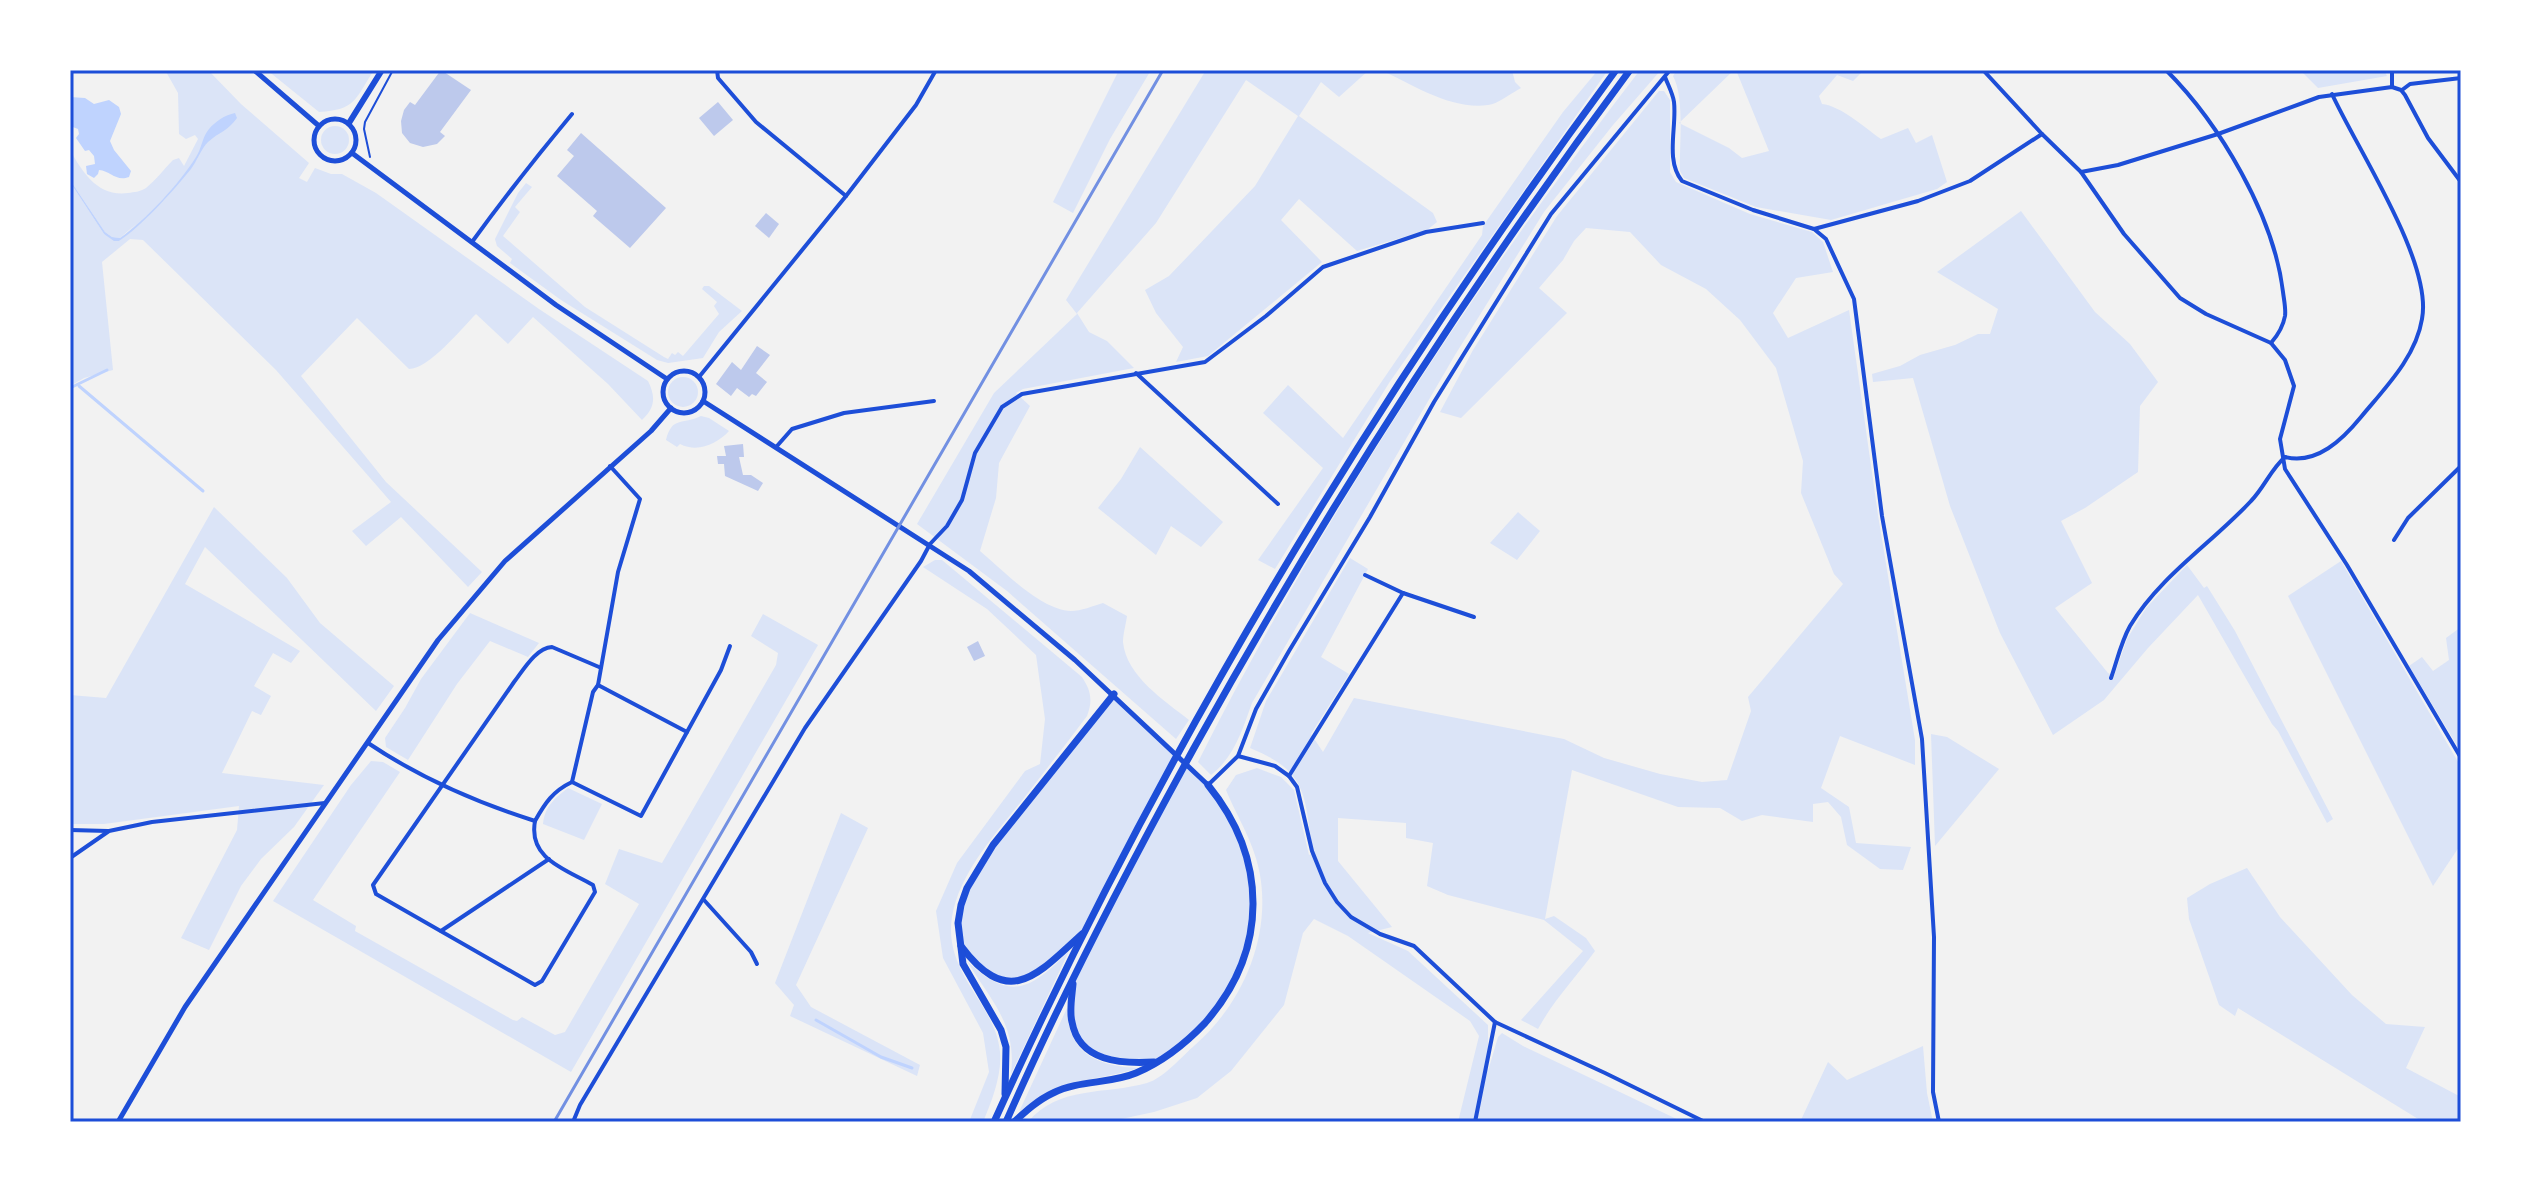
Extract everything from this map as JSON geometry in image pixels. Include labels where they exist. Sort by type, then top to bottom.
[{"type":"highway","points":[[994,1122],[1086,930],[1163,783],[1287,563],[1377,416],[1513,214],[1616,70]]},
{"type":"highway","points":[[1006,1122],[1073,980],[1172,789],[1296,569],[1403,396],[1530,207],[1630,70]]},
{"type":"highway","points":[[1005,1099],[1006,1047],[994,1014],[963,964],[961,905],[977,869],[993,845],[1114,694]]},
{"type":"highway","points":[[1014,1122],[1054,1092],[1137,1073],[1184,1043],[1217,1009],[1241,970],[1252,926],[1251,877],[1246,852],[1225,805],[1208,785]]},
{"type":"highway","points":[[960,944],[982,970],[994,978],[1022,981],[1045,968],[1086,930]]},
{"type":"highway","points":[[1073,980],[1071,1022],[1077,1038],[1086,1049],[1116,1062],[1156,1061]]},
{"type":"main road","points":[[349,123],[382,70]]},
{"type":"street","points":[[254,70],[319,126]]},
{"type":"street","points":[[717,70],[718,78],[756,122],[846,196]]},
{"type":"street","points":[[699,377],[846,196],[916,105],[936,70]]},
{"type":"street","points":[[703,401],[930,544],[1001,596],[1114,694],[1208,785],[1238,756],[1256,709],[1434,402],[1551,214],[1670,70]]},
{"type":"street","points":[[1983,70],[2081,172],[2124,234],[2180,298],[2206,314],[2271,343],[2285,360],[2294,386],[2280,439],[2285,469],[2339,551],[2461,758]]},
{"type":"street","points":[[2166,70],[2218,134],[2265,225],[2281,274],[2286,314],[2280,331],[2271,343]]},
{"type":"street","points":[[2392,70],[2392,87]]},
{"type":"street","points":[[1665,77],[1674,101],[1672,130],[1676,173],[1682,181],[1753,210],[1814,229],[1826,239],[1854,299],[1882,516],[1922,739],[1934,937],[1933,1092],[1939,1122]]},
{"type":"street","points":[[2401,90],[2410,84],[2461,78]]},
{"type":"street","points":[[2081,172],[2118,165],[2218,134],[2332,94],[2392,87],[2401,90],[2428,138],[2461,182]]},
{"type":"street","points":[[2285,457],[2309,457],[2326,451],[2356,423],[2409,355],[2423,318],[2413,259],[2332,94]]},
{"type":"street","points":[[471,244],[509,189],[572,114]]},
{"type":"street","points":[[336,118],[349,123],[357,141],[352,153],[337,161],[321,155],[314,144],[319,126],[336,118]]},
{"type":"street","points":[[1814,229],[1918,201],[1970,181],[2042,134]]},
{"type":"street","points":[[352,153],[556,305],[667,379]]},
{"type":"street","points":[[573,1122],[580,1105],[805,728],[930,544],[947,526],[962,500],[975,453],[1002,407],[1022,394],[1205,362],[1323,267],[1426,232],[1483,223]]},
{"type":"street","points":[[683,371],[699,377],[705,389],[703,401],[688,413],[671,408],[663,397],[667,379],[683,371]]},
{"type":"street","points":[[1136,373],[1278,504]]},
{"type":"street","points":[[777,446],[792,429],[844,413],[934,401]]},
{"type":"street","points":[[118,1122],[185,1007],[438,640],[482,585],[535,532],[651,431],[671,408]]},
{"type":"street","points":[[2111,678],[2124,639],[2144,606],[2172,575],[2252,501],[2285,457]]},
{"type":"street","points":[[572,782],[593,692],[598,685],[618,572],[640,499],[610,466]]},
{"type":"street","points":[[2394,540],[2408,518],[2461,466]]},
{"type":"street","points":[[1365,575],[1403,593],[1474,617]]},
{"type":"street","points":[[1289,776],[1403,593]]},
{"type":"street","points":[[572,782],[641,816],[721,670],[730,646]]},
{"type":"street","points":[[572,782],[558,789],[545,802],[532,835],[537,850],[593,885],[595,892],[542,981],[535,985],[376,894],[373,885],[514,682],[544,648],[552,647],[599,667]]},
{"type":"street","points":[[598,685],[687,732]]},
{"type":"street","points":[[368,743],[441,786],[535,821]]},
{"type":"street","points":[[1238,756],[1275,766],[1289,776],[1297,787],[1312,851],[1325,883],[1351,917],[1380,934],[1414,946],[1495,1022],[1705,1122]]},
{"type":"street","points":[[70,830],[109,831],[152,822],[326,803]]},
{"type":"street","points":[[70,858],[109,831]]},
{"type":"street","points":[[440,931],[549,859]]},
{"type":"street","points":[[704,900],[751,952],[757,964]]},
{"type":"street","points":[[1475,1122],[1495,1022]]},
{"type":"path","points":[[365,164],[371,156],[365,122],[393,70]]},
{"type":"shaded area","points":[[165,70],[208,70],[241,104],[309,163],[299,178],[307,182],[315,168],[342,174],[376,193],[539,309],[648,381],[653,402],[642,420],[608,384],[533,317],[508,344],[476,314],[435,356],[409,369],[357,318],[301,376],[386,482],[482,572],[468,587],[401,517],[366,546],[352,531],[391,502],[276,370],[143,240],[130,239],[102,262],[113,370],[84,378],[70,386],[70,182],[104,234],[119,241],[136,224],[120,238],[105,232],[70,180],[70,150],[93,182],[117,193],[137,192],[146,188],[173,160],[179,158],[184,166],[198,139],[195,135],[186,139],[179,134],[178,93]]},
{"type":"shaded area","points":[[267,70],[374,70],[358,96],[348,105],[319,112]]},
{"type":"shaded area","points":[[1119,70],[1151,70],[1110,139],[1073,213],[1053,202]]},
{"type":"shaded area","points":[[1206,70],[1369,70],[1339,97],[1321,82],[1299,116],[1433,213],[1437,222],[1427,230],[1357,251],[1299,199],[1281,220],[1322,262],[1208,356],[1176,362],[1183,347],[1156,313],[1145,290],[1169,276],[1255,186],[1298,116],[1246,80],[1156,223],[1077,313],[1089,332],[1107,341],[1134,368],[1023,389],[1016,393],[1030,406],[999,463],[996,498],[980,551],[1022,588],[1047,604],[1071,611],[1103,603],[1127,616],[1123,642],[1131,666],[1148,687],[1189,720],[1176,739],[1007,591],[917,524],[994,393],[1077,314],[1066,300]]},
{"type":"shaded area","points":[[1381,70],[1512,70],[1515,82],[1521,88],[1492,104],[1474,106],[1433,95]]},
{"type":"shaded area","points":[[1598,70],[1608,70],[1389,383],[1275,569],[1258,560],[1323,468],[1263,413],[1288,385],[1343,438],[1482,235],[1483,226],[1563,112]]},
{"type":"shaded area","points":[[1640,70],[1661,70],[1544,212],[1455,355],[1252,703],[1232,751],[1211,775],[1198,762],[1245,672],[1348,494],[1460,319]]},
{"type":"shaded area","points":[[1677,70],[1734,70],[1681,121],[1673,76]]},
{"type":"shaded area","points":[[1736,70],[1864,70],[1853,81],[1837,75],[1819,96],[1822,104],[1845,113],[1881,139],[1908,128],[1916,143],[1932,135],[1947,182],[1937,189],[1831,220],[1756,207],[1684,178],[1680,171],[1681,124],[1729,148],[1742,158],[1769,151]]},
{"type":"shaded area","points":[[2300,70],[2384,70],[2387,76],[2318,88]]},
{"type":"shaded area","points":[[1659,91],[1664,91],[1670,100],[1670,172],[1676,182],[1750,214],[1812,232],[1823,242],[1833,272],[1796,278],[1773,313],[1788,338],[1849,310],[1878,515],[1915,740],[1915,765],[1840,736],[1821,788],[1849,807],[1856,843],[1911,847],[1903,870],[1880,869],[1847,845],[1841,817],[1828,802],[1813,804],[1813,822],[1762,815],[1742,821],[1720,808],[1678,807],[1572,770],[1545,919],[1554,916],[1586,938],[1595,951],[1538,1029],[1521,1020],[1583,951],[1544,920],[1448,895],[1427,886],[1433,843],[1406,838],[1406,823],[1338,818],[1338,861],[1392,927],[1368,933],[1408,951],[1488,1025],[1488,1071],[1502,1033],[1683,1122],[1458,1122],[1479,1036],[1470,1021],[1348,936],[1314,919],[1303,933],[1284,1005],[1231,1071],[1197,1098],[1154,1112],[1107,1122],[1028,1122],[1040,1110],[1068,1097],[1131,1087],[1160,1076],[1212,1029],[1239,990],[1257,946],[1262,899],[1254,853],[1226,790],[1236,775],[1257,768],[1281,777],[1294,790],[1309,855],[1313,853],[1300,788],[1283,767],[1250,748],[1266,701],[1350,558],[1368,569],[1321,657],[1349,674],[1311,734],[1323,752],[1354,698],[1564,739],[1604,758],[1660,774],[1702,782],[1727,780],[1751,711],[1748,697],[1843,584],[1834,574],[1801,493],[1803,461],[1776,368],[1740,320],[1706,289],[1661,265],[1630,232],[1586,228],[1539,288],[1567,313],[1461,418],[1440,412],[1473,350],[1557,216]]},
{"type":"shaded area","points":[[335,126],[345,130],[349,140],[345,150],[335,154],[325,150],[321,140],[325,130]]},
{"type":"shaded area","points":[[526,183],[532,187],[515,207],[520,212],[503,236],[585,307],[664,357],[668,359],[672,353],[675,355],[678,352],[683,356],[719,314],[714,306],[717,302],[702,289],[704,286],[709,286],[742,311],[719,332],[703,358],[668,363],[657,360],[561,300],[510,263],[512,259],[497,246],[495,239]]},
{"type":"shaded area","points":[[2021,211],[2095,312],[2130,344],[2158,382],[2140,406],[2138,472],[2061,521],[2092,583],[2055,608],[2108,673],[2114,676],[2127,639],[2146,608],[2187,565],[2204,588],[2207,586],[2235,631],[2333,819],[2327,823],[2278,731],[2198,595],[2104,700],[2053,735],[2000,633],[1950,506],[1913,378],[1873,382],[1872,374],[1900,366],[1920,355],[1955,345],[1978,334],[1990,334],[1998,309],[1937,272]]},
{"type":"shaded area","points":[[683,377],[693,382],[698,392],[693,402],[683,407],[673,402],[668,392],[673,382]]},
{"type":"shaded area","points":[[701,416],[729,431],[713,443],[694,448],[680,444],[677,447],[666,440],[675,424]]},
{"type":"shaded area","points":[[1140,447],[1223,522],[1201,547],[1171,526],[1156,555],[1098,508],[1121,479]]},
{"type":"shaded area","points":[[214,507],[287,578],[320,623],[394,686],[376,711],[205,547],[185,584],[300,651],[291,663],[273,653],[254,686],[271,696],[261,715],[252,711],[222,773],[324,785],[294,827],[261,859],[241,886],[209,950],[181,938],[237,830],[239,806],[104,824],[70,824],[70,695],[106,698]]},
{"type":"shaded area","points":[[1518,512],[1540,531],[1517,560],[1490,543]]},
{"type":"shaded area","points":[[935,560],[942,560],[1082,677],[1090,696],[1087,716],[991,839],[971,869],[956,900],[951,937],[955,955],[990,1019],[1000,1052],[998,1079],[983,1122],[969,1122],[989,1072],[983,1033],[943,958],[936,911],[957,863],[1025,771],[1040,764],[1045,719],[1036,655],[987,609],[923,567]]},
{"type":"shaded area","points":[[2341,561],[2461,767],[2461,844],[2433,886],[2288,596]]},
{"type":"shaded area","points":[[470,613],[539,643],[528,657],[490,641],[457,684],[408,760],[386,747],[385,738],[421,679]]},
{"type":"shaded area","points":[[763,614],[818,645],[571,1072],[273,901],[351,785],[371,761],[383,762],[400,772],[313,900],[356,926],[355,931],[513,1020],[522,1017],[555,1035],[565,1032],[639,904],[605,884],[619,849],[662,863],[776,665],[778,653],[751,636]]},
{"type":"shaded area","points":[[2461,627],[2461,752],[2409,666],[2422,657],[2433,671],[2449,660],[2446,638]]},
{"type":"shaded area","points":[[1114,694],[1179,754],[1086,930],[1022,981],[994,978],[960,944],[958,923],[977,869]]},
{"type":"shaded area","points":[[1931,734],[1947,737],[1999,769],[1935,846]]},
{"type":"shaded area","points":[[1187,762],[1238,829],[1253,902],[1241,970],[1198,1030],[1156,1061],[1134,1063],[1086,1049],[1071,1022],[1073,980]]},
{"type":"shaded area","points":[[568,788],[602,804],[584,840],[543,824],[551,803]]},
{"type":"shaded area","points":[[841,813],[868,828],[796,985],[811,1007],[920,1065],[917,1076],[790,1016],[794,1005],[775,983]]},
{"type":"shaded area","points":[[2247,868],[2280,917],[2352,995],[2386,1024],[2425,1027],[2406,1068],[2461,1097],[2461,1122],[2423,1122],[2238,1008],[2235,1016],[2219,1005],[2189,919],[2187,898]]},
{"type":"shaded area","points":[[1069,951],[1011,1074],[1012,1056],[1006,1027],[967,961],[996,982],[1020,986],[1032,982]]},
{"type":"shaded area","points":[[1067,1008],[1073,1037],[1088,1055],[1098,1061],[1139,1068],[1063,1086],[1019,1112]]},
{"type":"shaded area","points":[[1923,1046],[1933,1122],[1800,1122],[1828,1062],[1847,1080]]},
{"type":"water","points":[[70,97],[85,98],[94,104],[109,100],[119,107],[121,114],[110,141],[131,171],[129,177],[121,178],[99,170],[94,178],[87,174],[86,166],[95,164],[94,156],[89,150],[85,151],[76,138],[78,129],[70,126]]},
{"type":"water","points":[[235,113],[237,118],[234,122],[208,142],[191,169],[167,197],[137,227],[119,241],[104,234],[70,182],[105,232],[120,238],[151,212],[181,179],[198,154],[209,129]]},
{"type":"building","points":[[441,70],[471,90],[440,132],[445,136],[437,144],[423,147],[410,143],[402,133],[404,110],[410,102],[415,105]]},
{"type":"building","points":[[718,102],[733,120],[714,136],[699,118]]},
{"type":"building","points":[[581,133],[666,208],[630,248],[593,216],[597,211],[557,176],[574,156],[567,150]]},
{"type":"building","points":[[766,213],[779,224],[769,238],[755,226]]},
{"type":"building","points":[[757,346],[770,355],[756,373],[767,382],[756,396],[752,394],[749,397],[737,388],[731,396],[716,384],[732,362],[741,370]]},
{"type":"building","points":[[743,444],[744,457],[739,457],[743,475],[751,475],[763,483],[758,491],[725,476],[724,464],[718,464],[717,456],[726,456],[724,446]]},
{"type":"building","points":[[978,641],[985,656],[974,661],[967,647]]},
{"type":"waterway","points":[[70,388],[107,370]]},
{"type":"waterway","points":[[79,386],[203,491]]},
{"type":"waterway","points":[[816,1020],[881,1057],[912,1068]]},
{"type":"railway","points":[[554,1122],[1163,70]]}]
